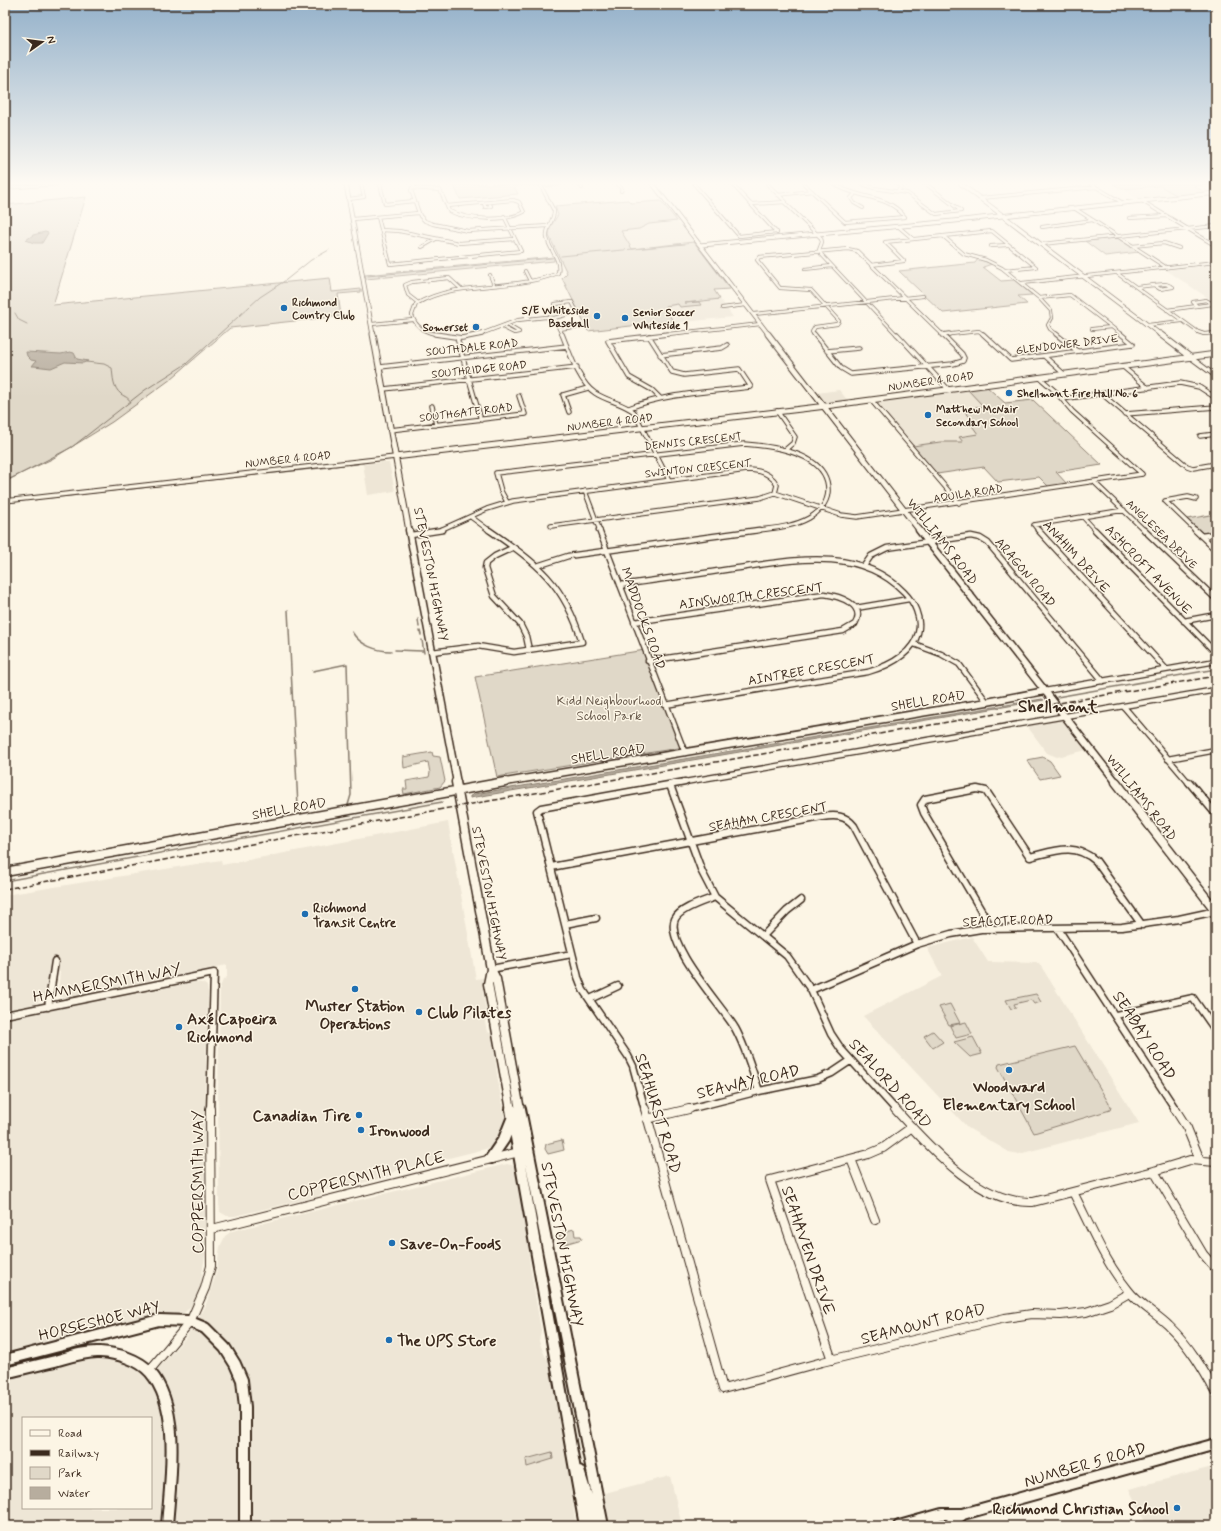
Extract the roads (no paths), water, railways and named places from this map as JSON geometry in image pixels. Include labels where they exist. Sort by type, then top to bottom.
[{"type":"street","name":"STEVESTON HIGHWAY","points":[[359,255],[384,389],[395,458],[491,969],[496,979],[528,1150],[603,1526]]},
{"type":"street","points":[[388,255],[390,264],[476,255]]},
{"type":"street","points":[[555,304],[572,302],[577,312],[554,318],[523,319],[483,335],[457,338],[430,333],[418,327],[413,320],[411,310],[417,302],[461,289],[551,277],[559,271],[556,255]]},
{"type":"street","name":"WILLIAMS ROAD","points":[[709,255],[823,406],[1216,911]]},
{"type":"street","points":[[764,255],[760,256],[757,260],[780,288],[811,290],[838,320],[838,323],[815,328],[812,332],[843,370],[851,374],[863,374],[956,363],[964,359],[962,354],[861,255]]},
{"type":"street","points":[[823,255],[948,389]]},
{"type":"street","points":[[871,265],[904,261],[899,255]]},
{"type":"street","points":[[969,255],[990,262],[1005,270],[1039,298],[1051,311],[1052,318],[1048,325],[1050,329],[1077,352]]},
{"type":"street","points":[[1005,270],[1036,267],[1022,255]]},
{"type":"street","points":[[1057,255],[1213,374]]},
{"type":"street","points":[[1147,255],[1167,268]]},
{"type":"street","points":[[1022,283],[1118,274],[1216,262]]},
{"type":"street","points":[[805,269],[832,266]]},
{"type":"street","points":[[525,271],[530,281]]},
{"type":"street","points":[[1118,274],[1200,333],[1216,333]]},
{"type":"street","points":[[490,275],[494,285]]},
{"type":"street","points":[[417,302],[406,294],[405,285],[414,282],[451,278],[461,289]]},
{"type":"street","points":[[1137,287],[1154,285],[1168,284],[1174,287],[1160,289],[1154,285]]},
{"type":"street","points":[[1039,298],[1070,295],[1111,327]]},
{"type":"street","points":[[754,314],[923,296]]},
{"type":"street","points":[[1167,310],[1197,306],[1211,304],[1212,304],[1206,300],[1193,302],[1197,306]]},
{"type":"street","points":[[722,308],[746,305]]},
{"type":"street","points":[[554,318],[588,388],[595,393],[629,408],[636,414],[657,453],[669,480]]},
{"type":"street","points":[[372,324],[413,320]]},
{"type":"street","points":[[1148,325],[1182,321]]},
{"type":"street","points":[[660,398],[649,388],[629,377],[608,341],[761,324]]},
{"type":"street","points":[[502,327],[514,333],[519,332],[507,325]]},
{"type":"street","points":[[559,329],[581,326]]},
{"type":"street","points":[[1092,329],[1111,327]]},
{"type":"street","name":"GLENDOWER DRIVE","points":[[942,335],[979,331],[1011,360],[1133,344],[1111,327]]},
{"type":"street","points":[[629,408],[646,401],[660,398],[751,387],[739,369],[677,374],[670,371],[649,336]]},
{"type":"street","points":[[457,338],[480,420]]},
{"type":"street","points":[[660,355],[722,348],[727,345]]},
{"type":"street","name":"SOUTHDALE ROAD","points":[[380,367],[567,346]]},
{"type":"street","points":[[827,351],[859,348]]},
{"type":"street","name":"NUMBER 4 ROAD","points":[[5,501],[395,458],[643,428],[871,400],[1216,354]]},
{"type":"street","points":[[1044,356],[1064,374]]},
{"type":"street","points":[[1122,366],[1148,388]]},
{"type":"street","name":"SOUTHRIDGE ROAD","points":[[384,389],[577,367]]},
{"type":"street","points":[[1039,377],[1062,399],[1180,384],[1192,385],[1206,390],[1216,398]]},
{"type":"street","points":[[560,392],[566,394],[588,388]]},
{"type":"street","points":[[566,394],[563,396],[569,412]]},
{"type":"street","points":[[1102,394],[1187,466],[1195,467],[1216,464]]},
{"type":"street","name":"SOUTHGATE ROAD","points":[[390,430],[525,414],[519,396]]},
{"type":"street","name":"AQUILA ROAD","points":[[775,493],[822,509],[852,517],[959,503],[1142,474],[1074,413],[1062,399]]},
{"type":"street","points":[[871,400],[959,503]]},
{"type":"street","points":[[432,406],[436,425]]},
{"type":"street","points":[[1125,414],[1153,410],[1190,410],[1216,407]]},
{"type":"street","points":[[777,411],[795,437],[793,443],[786,450]]},
{"type":"street","points":[[1200,436],[1216,434]]},
{"type":"street","name":"DENNIS CRESCENT","points":[[507,502],[501,491],[496,473],[744,444],[768,446],[786,450],[815,464],[826,477],[829,487],[829,492],[822,509]]},
{"type":"street","name":"SWINTON CRESCENT","points":[[410,535],[442,530],[507,502],[747,470],[767,474],[775,480],[777,485],[775,493]]},
{"type":"street","name":"ANGLESEA DRIVE","points":[[1094,482],[1216,599]]},
{"type":"street","name":"MADDOCKS ROAD","points":[[585,491],[648,661],[685,753]]},
{"type":"street","points":[[551,526],[760,498],[775,493]]},
{"type":"street","points":[[1196,499],[1188,497],[1164,501],[1216,550]]},
{"type":"street","points":[[537,566],[558,558],[783,527],[807,519],[822,509]]},
{"type":"street","name":"ANAHIM DRIVE","points":[[1124,510],[1034,525],[1166,669]]},
{"type":"street","points":[[432,652],[478,646],[507,651],[529,650],[582,642],[575,620],[563,594],[537,566],[470,517]]},
{"type":"street","name":"ASHCROFT AVENUE","points":[[1084,517],[1216,653]]},
{"type":"street","points":[[1201,536],[1216,534]]},
{"type":"street","name":"ARAGON ROAD","points":[[864,566],[872,556],[887,548],[971,536],[980,538],[988,543],[1103,680]]},
{"type":"street","points":[[512,548],[490,560],[486,563],[485,568],[494,596],[520,624],[529,650]]},
{"type":"street","name":"AINTREE CRESCENT","points":[[620,585],[813,558],[864,566],[896,584],[916,609],[919,632],[914,644],[902,657],[896,661],[873,671],[665,705]]},
{"type":"street","name":"AINSWORTH CRESCENT","points":[[634,622],[824,594],[843,599],[856,608]]},
{"type":"street","points":[[648,661],[846,630],[854,626],[857,620],[856,608],[909,599]]},
{"type":"street","points":[[1184,621],[1216,615]]},
{"type":"street","points":[[914,644],[941,654],[959,664],[987,702]]},
{"type":"street","name":"SHELL ROAD","points":[[5,872],[457,790],[987,702],[1103,680],[1216,661]]},
{"type":"street","points":[[670,785],[1216,690]]},
{"type":"street","points":[[1124,707],[1216,814]]},
{"type":"street","points":[[1168,759],[1216,750]]},
{"type":"street","name":"SEAHURST ROAD","points":[[670,785],[538,809],[538,816],[578,977],[590,999],[633,1066],[723,1389]]},
{"type":"street","name":"SEALORD ROAD","points":[[670,785],[708,885],[715,898],[722,905],[764,935],[787,956],[811,990],[831,1034],[850,1061],[912,1128],[948,1162],[984,1188],[1018,1202],[1033,1202],[1154,1171],[1190,1160],[1216,1162]]},
{"type":"street","points":[[992,929],[924,813],[921,805],[925,799],[977,789],[986,791],[1030,857],[1071,849],[1084,851],[1096,861],[1142,925]]},
{"type":"street","name":"SEAHAM CRESCENT","points":[[551,867],[828,816],[838,816],[846,818],[853,823],[917,944]]},
{"type":"street","points":[[715,898],[681,912],[675,918],[674,926],[678,941],[687,961],[723,1009],[735,1029],[743,1045],[759,1091]]},
{"type":"street","points":[[764,935],[787,911],[801,900]]},
{"type":"street","name":"SEACOTE ROAD","points":[[811,990],[917,944],[952,934],[992,929],[1122,927],[1142,925],[1216,911]]},
{"type":"street","points":[[565,924],[596,918]]},
{"type":"street","name":"SEABAY ROAD","points":[[1058,929],[1116,1015],[1181,1117],[1200,1160]]},
{"type":"street","points":[[491,969],[572,954]]},
{"type":"street","points":[[48,1007],[55,961]]},
{"type":"street","name":"STEVESTON HIGHWAY","points":[[491,969],[488,984],[572,1448],[584,1526]]},
{"type":"street","name":"HAMMERSMITH WAY","points":[[5,1016],[214,973]]},
{"type":"street","name":"COPPERSMITH WAY","points":[[149,1372],[190,1322],[202,1297],[210,1273],[212,1257],[212,1229],[210,1106],[214,973]]},
{"type":"street","points":[[590,999],[618,986]]},
{"type":"street","points":[[1116,1015],[1193,998],[1216,1031]]},
{"type":"street","name":"SEAWAY ROAD","points":[[648,1119],[759,1091],[818,1079],[832,1073],[850,1061]]},
{"type":"street","points":[[491,1158],[504,1139],[512,1119]]},
{"type":"street","name":"SEAHAVEN DRIVE","points":[[832,1360],[770,1180],[851,1159],[883,1148],[912,1128]]},
{"type":"street","name":"COPPERSMITH PLACE","points":[[212,1229],[491,1158],[528,1150]]},
{"type":"street","points":[[851,1159],[875,1220]]},
{"type":"street","points":[[1154,1171],[1203,1254],[1216,1268]]},
{"type":"street","points":[[1073,1192],[1114,1272],[1129,1293],[1168,1325],[1185,1342],[1198,1360],[1216,1393]]},
{"type":"street","name":"SEAMOUNT ROAD","points":[[723,1389],[832,1360],[1005,1318],[1032,1314],[1061,1315],[1086,1312],[1110,1304],[1129,1293]]},
{"type":"street","name":"HORSESHOE WAY","points":[[5,1360],[158,1320],[172,1319],[202,1326],[223,1345],[234,1360],[242,1380],[244,1410],[245,1526]]},
{"type":"street","points":[[56,1361],[58,1346]]},
{"type":"street","name":"HORSESHOE WAY","points":[[5,1373],[77,1355],[100,1352],[131,1359],[139,1363],[149,1372],[155,1379],[165,1399],[171,1427],[167,1526]]},
{"type":"street","name":"NUMBER 5 ROAD","points":[[900,1526],[942,1514],[962,1514],[1216,1444]]},
{"type":"street","name":"STEVESTON HIGHWAY","points":[[572,1448],[589,1503],[594,1526]]},
{"type":"street","name":"NUMBER 5 ROAD","points":[[947,1526],[962,1514]]},
{"type":"water","points":[[26,352],[61,354],[70,352],[74,353],[77,359],[88,361],[83,363],[65,362],[51,368],[32,366],[36,361],[31,360],[27,356]]},
{"type":"water","points":[[1042,699],[1044,700],[470,798],[470,796],[475,794]]},
{"type":"waterway","points":[[130,401],[145,390],[186,364],[260,297],[319,255]]},
{"type":"waterway","points":[[561,256],[567,255]]},
{"type":"waterway","points":[[368,276],[552,258]]},
{"type":"waterway","points":[[15,313],[19,320],[27,324]]},
{"type":"waterway","points":[[86,362],[104,364],[112,368],[116,389],[130,401]]},
{"type":"waterway","points":[[5,482],[72,447],[130,401]]},
{"type":"waterway","points":[[362,463],[367,462]]},
{"type":"waterway","points":[[349,465],[358,464]]},
{"type":"waterway","points":[[335,466],[344,465]]},
{"type":"waterway","points":[[183,483],[331,467]]},
{"type":"waterway","points":[[156,486],[178,484]]},
{"type":"waterway","points":[[125,490],[150,487]]},
{"type":"waterway","points":[[84,494],[121,490]]},
{"type":"waterway","points":[[50,498],[80,495]]},
{"type":"waterway","points":[[35,500],[40,499]]},
{"type":"waterway","points":[[5,503],[30,500]]},
{"type":"waterway","points":[[288,610],[298,806]]},
{"type":"waterway","points":[[418,619],[419,627]]},
{"type":"waterway","points":[[420,631],[421,635]]},
{"type":"waterway","points":[[352,632],[355,637],[364,644],[380,650],[391,651]]},
{"type":"waterway","points":[[422,640],[424,653]]},
{"type":"waterway","points":[[395,650],[423,651]]},
{"type":"waterway","points":[[313,671],[347,664],[351,795],[348,805]]},
{"type":"waterway","points":[[1057,697],[1216,669]]},
{"type":"waterway","points":[[5,881],[442,802]]},
{"type":"railway","points":[[5,889],[460,806],[1216,676]]},
{"type":"place","name":"Richmond Country Club","points":[[284,308]]},
{"type":"place","name":"S/E Whiteside Baseball","points":[[597,316]]},
{"type":"place","name":"Senior Soccer Whiteside 1","points":[[625,318]]},
{"type":"place","name":"Somerset","points":[[476,327]]},
{"type":"place","name":"Shellmont Fire Hall No. 6","points":[[1009,393]]},
{"type":"place","name":"Matthew McNair Secondary School","points":[[928,415]]},
{"type":"place","name":"Richmond Transit Centre","points":[[305,914]]},
{"type":"place","name":"Muster Station Operations","points":[[355,989]]},
{"type":"place","name":"Club Pilates","points":[[419,1012]]},
{"type":"place","name":"Axé Capoeira Richmond","points":[[179,1027]]},
{"type":"place","name":"Woodward Elementary School","points":[[1009,1070]]},
{"type":"place","name":"Canadian Tire","points":[[359,1115]]},
{"type":"place","name":"Ironwood","points":[[361,1130]]},
{"type":"place","name":"Save-On-Foods","points":[[392,1243]]},
{"type":"place","name":"The UPS Store","points":[[389,1340]]},
{"type":"place","name":"Richmond Christian School","points":[[1177,1508]]},
{"type":"district","name":"Shellmont","points":[[1058,706]]},
{"type":"park label","name":"Kidd Neighbourhood School Park","points":[[609,708]]}]
